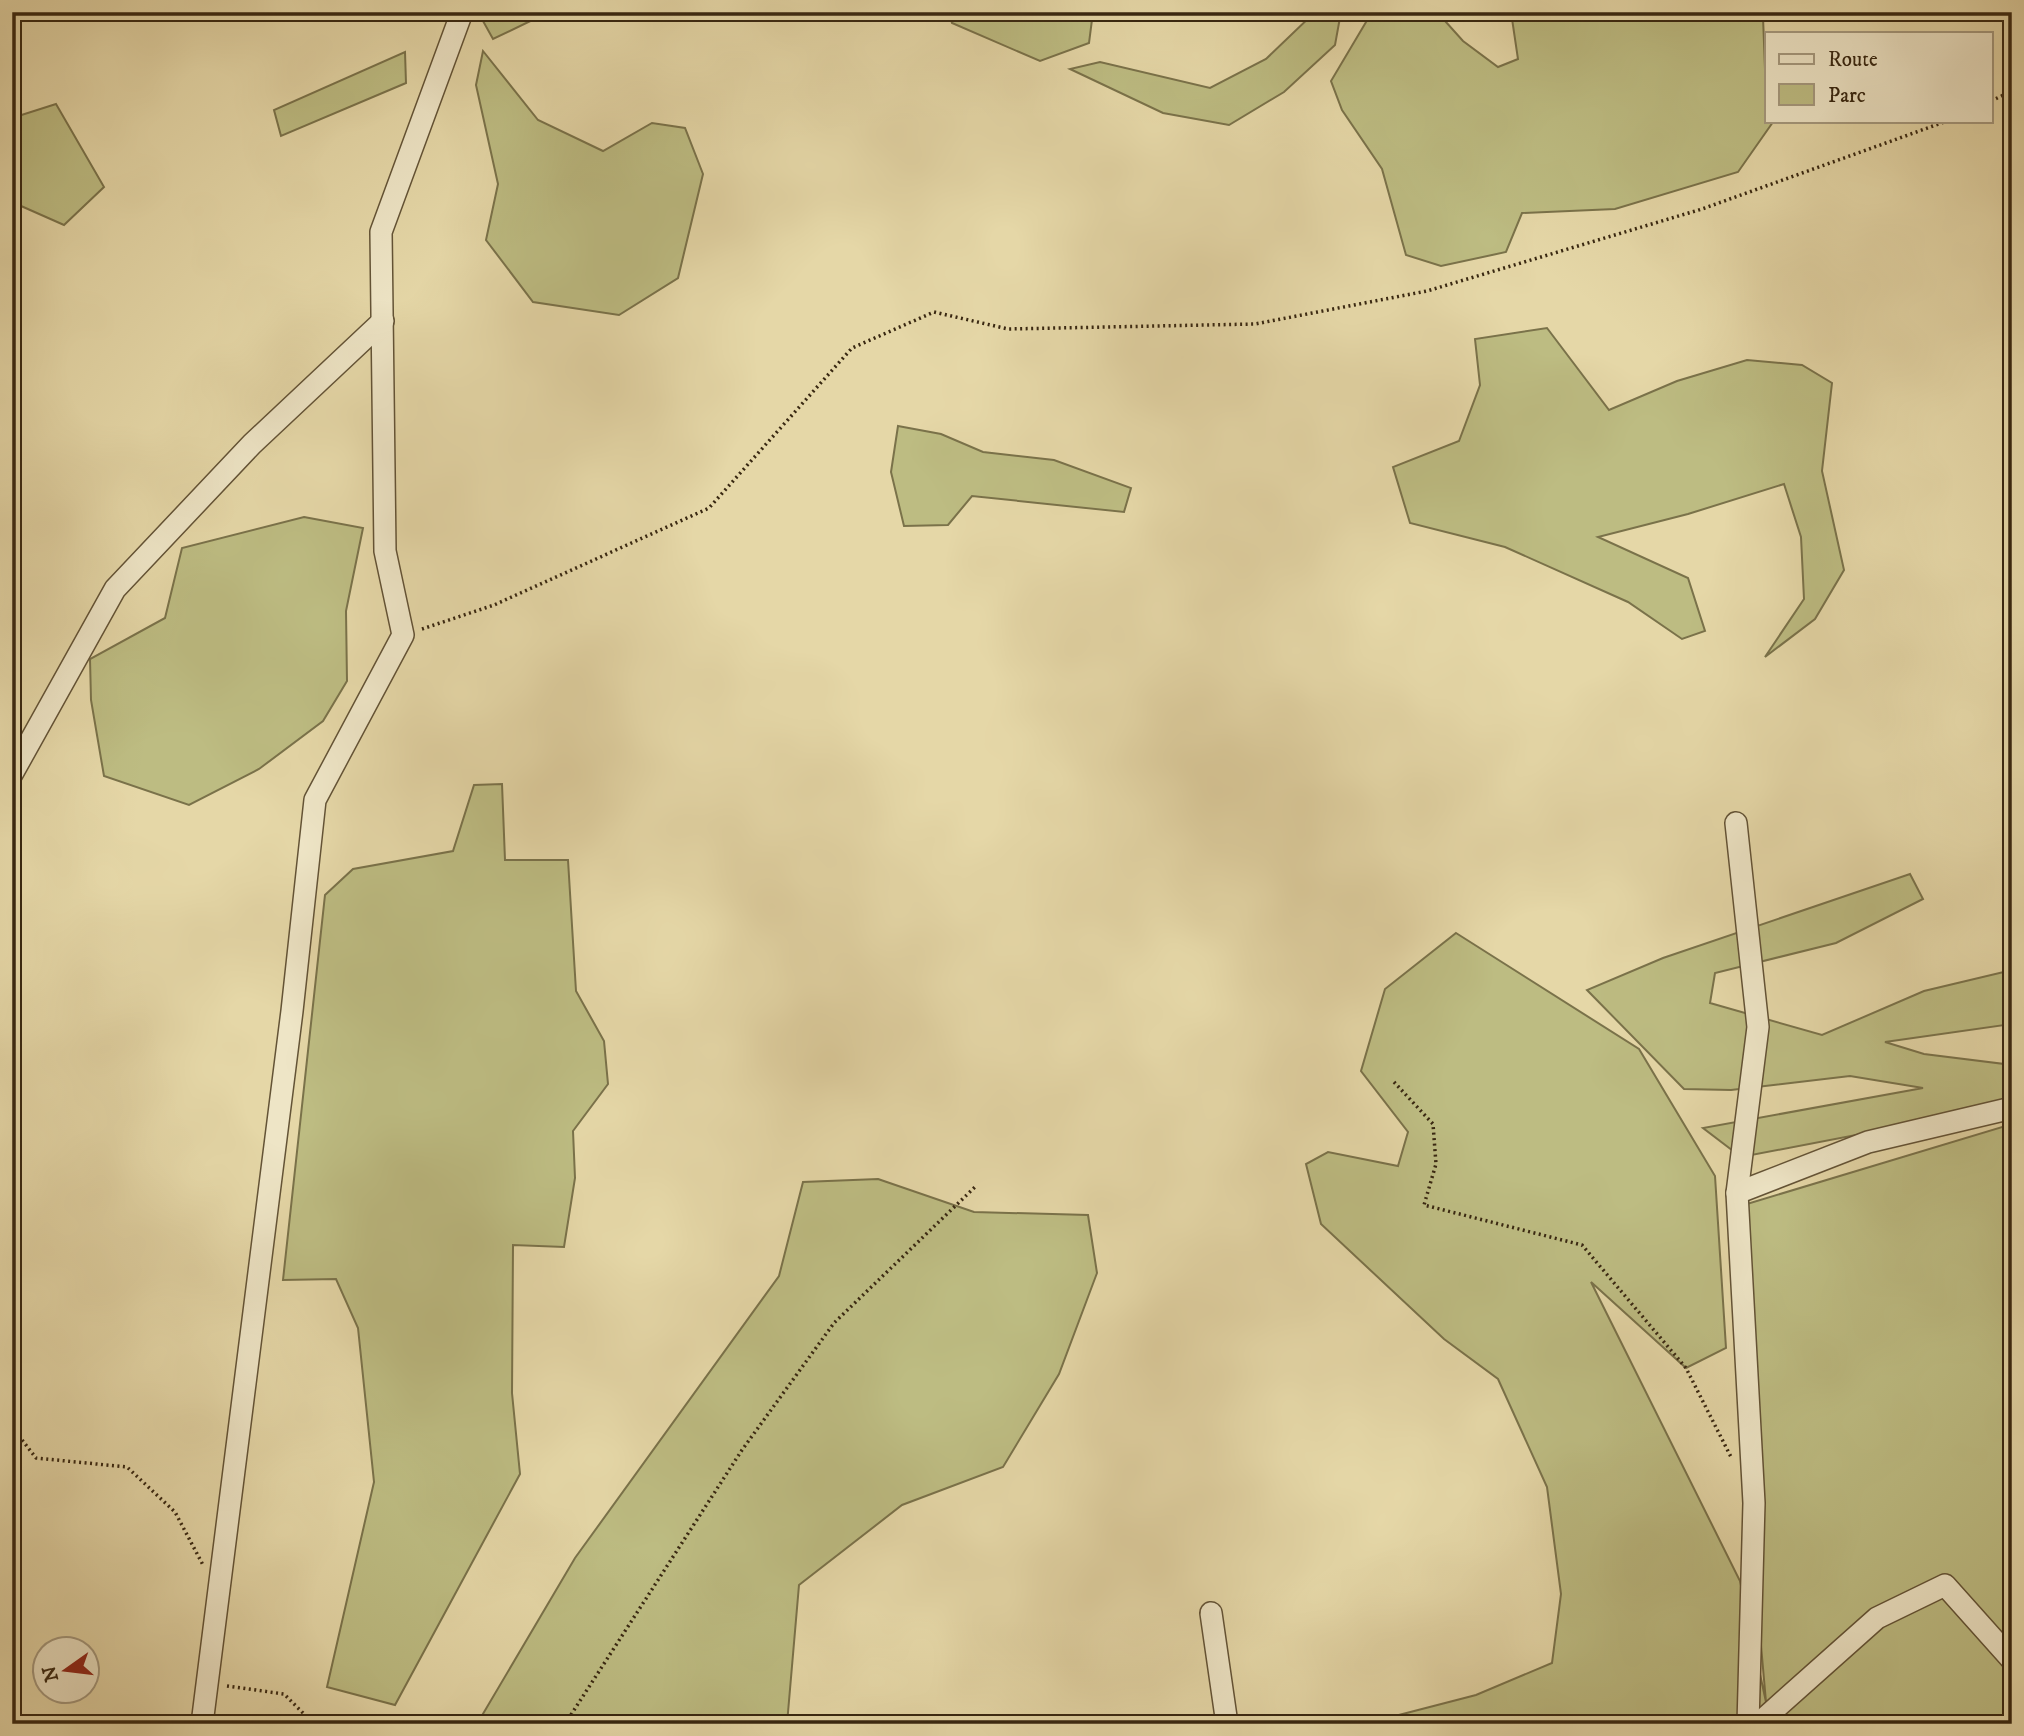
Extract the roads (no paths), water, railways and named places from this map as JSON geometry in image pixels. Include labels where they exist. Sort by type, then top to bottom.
[{"type":"street","points":[[202,1724],[292,1011],[315,800],[403,635],[385,551],[381,232],[462,12]]},
{"type":"street","points":[[12,774],[115,589],[252,444],[383,321]]},
{"type":"street","points":[[1736,823],[1758,1027],[1737,1193],[1754,1503],[1748,1724]]},
{"type":"street","points":[[1737,1193],[1868,1142],[2012,1108]]},
{"type":"street","points":[[1758,1724],[1877,1618],[1945,1585],[2012,1660]]},
{"type":"street","points":[[1212,1613],[1227,1724]]}]
